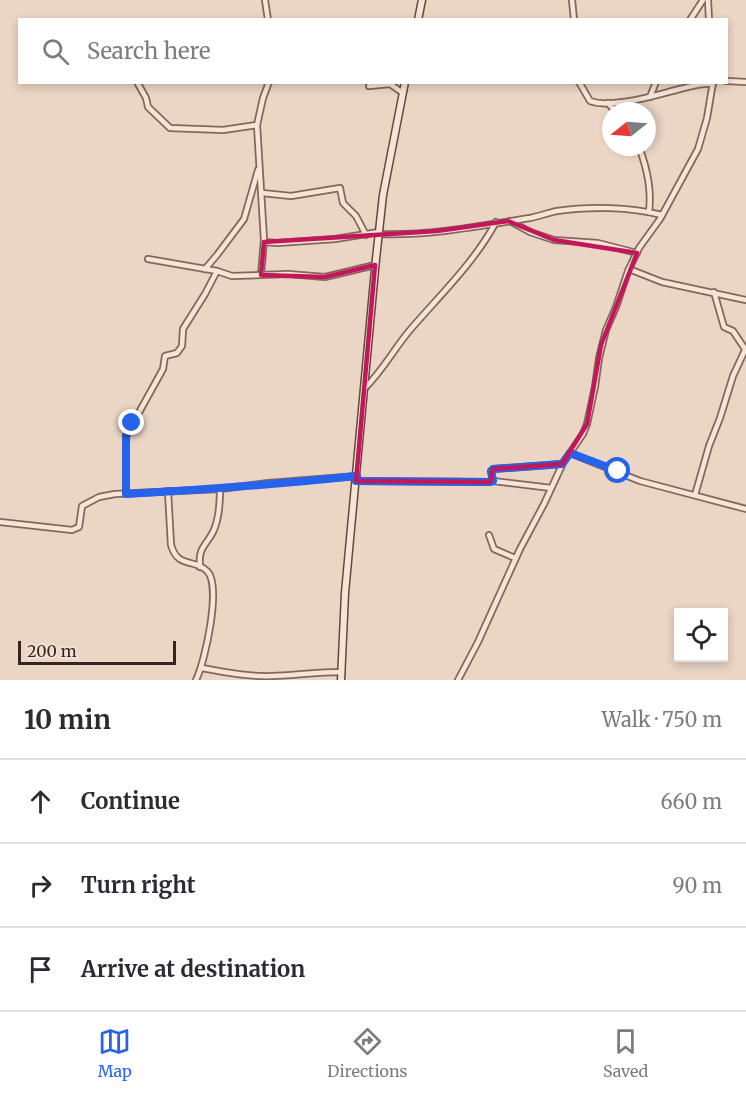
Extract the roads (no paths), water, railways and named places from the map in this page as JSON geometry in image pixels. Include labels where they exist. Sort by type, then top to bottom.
[{"type":"main road","points":[[418,18],[422,0]]},
{"type":"main road","points":[[341,680],[345,592],[375,265],[383,195],[405,84]]},
{"type":"street","points":[[265,0],[268,18]]},
{"type":"street","points":[[572,0],[574,18]]},
{"type":"street","points":[[691,18],[703,0]]},
{"type":"street","points":[[708,0],[709,18]]},
{"type":"street","points":[[728,81],[746,82]]},
{"type":"street","points":[[138,84],[148,107],[170,128],[223,130],[257,125]]},
{"type":"street","points":[[261,275],[264,242],[257,125],[268,84]]},
{"type":"street","points":[[369,86],[390,84],[403,93]]},
{"type":"street","points":[[580,84],[590,101],[602,102]]},
{"type":"street","points":[[650,97],[655,84]]},
{"type":"street","points":[[615,102],[650,97],[702,84]]},
{"type":"street","points":[[458,680],[562,464],[583,435],[596,387],[601,345],[629,269],[698,150],[713,84]]},
{"type":"street","points":[[642,156],[650,190],[649,212]]},
{"type":"street","points":[[204,269],[243,219],[260,165]]},
{"type":"street","points":[[262,193],[291,196],[340,188],[343,203],[356,216],[366,235]]},
{"type":"street","points":[[264,242],[300,242],[379,233],[398,235],[508,221],[558,211],[598,208],[662,215]]},
{"type":"street","points":[[508,221],[554,240],[598,243],[637,253]]},
{"type":"street","points":[[365,388],[380,372],[406,334],[480,250],[496,222]]},
{"type":"street","points":[[148,259],[217,271],[232,276],[288,274],[325,277],[375,265]]},
{"type":"street","points":[[629,269],[662,282],[746,300]]},
{"type":"street","points":[[126,494],[126,436],[163,369],[165,356],[177,353],[182,346],[183,329],[217,271]]},
{"type":"street","points":[[695,495],[733,376],[746,349],[733,331],[724,327],[714,292]]},
{"type":"street","points":[[570,453],[640,481],[746,509]]},
{"type":"street","points":[[493,481],[491,471],[493,469],[562,464]]},
{"type":"street","points":[[0,522],[57,530],[76,530],[79,527],[80,512],[85,504],[99,497],[220,489],[288,481],[357,478],[493,481],[551,488]]},
{"type":"street","points":[[200,567],[201,549],[213,532],[216,523],[220,489]]},
{"type":"street","points":[[168,491],[173,553],[176,558],[207,571],[212,579],[213,598],[202,668],[196,680]]},
{"type":"street","points":[[489,534],[494,549],[515,558]]},
{"type":"street","points":[[202,668],[235,674],[271,676],[343,672]]}]
